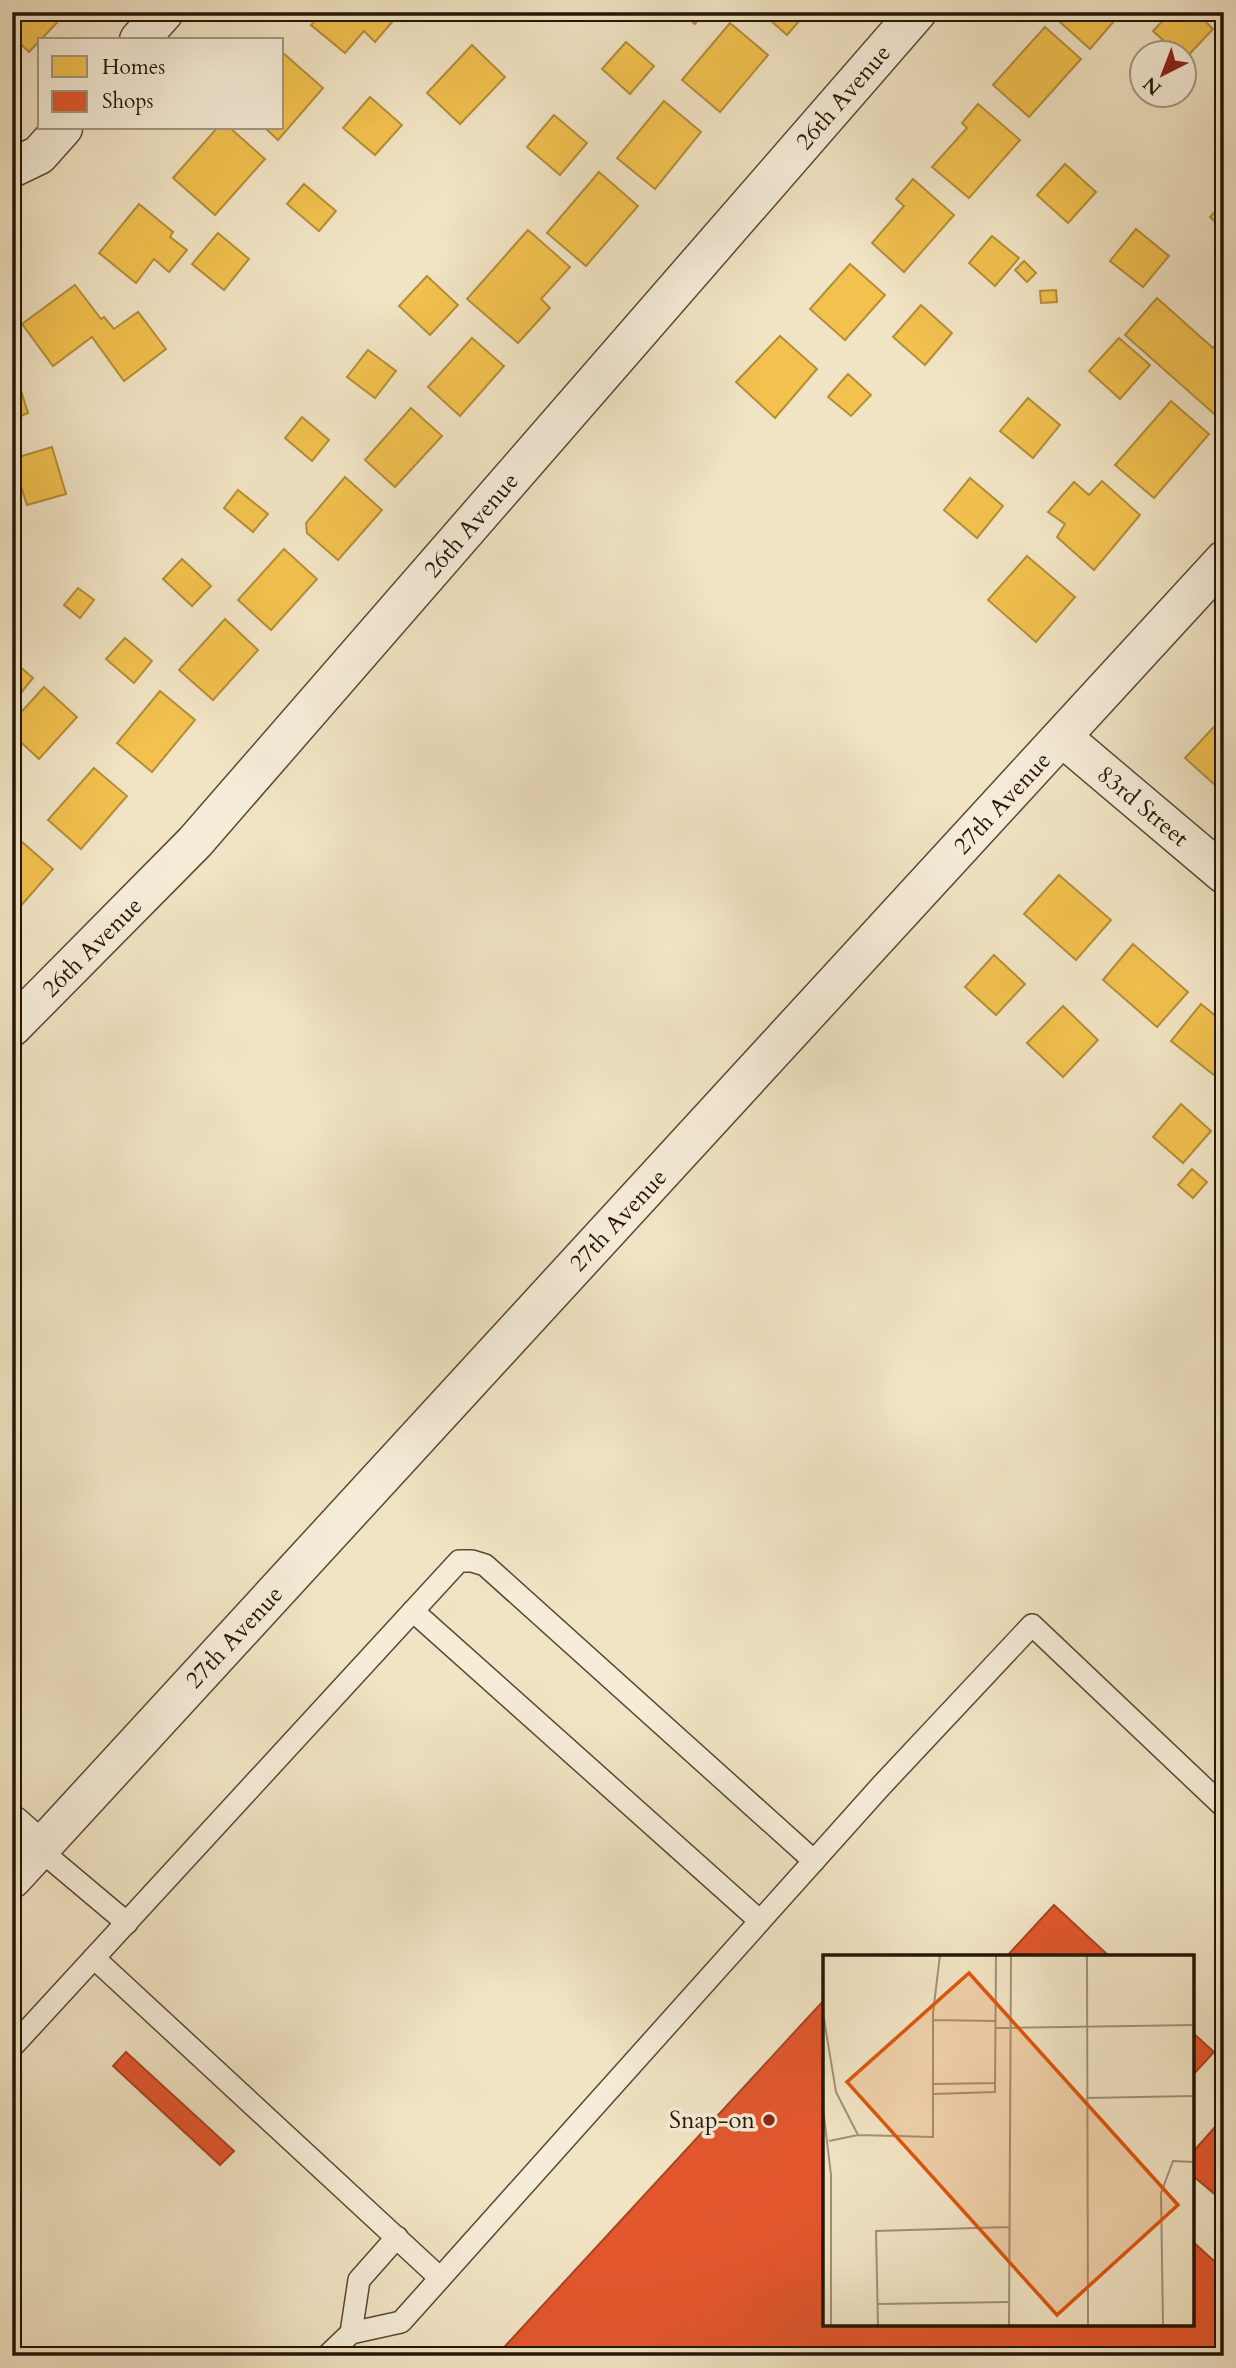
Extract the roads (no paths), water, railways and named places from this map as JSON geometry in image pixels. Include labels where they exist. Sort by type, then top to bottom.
[{"type":"street","points":[[141,38],[164,12]]},
{"type":"street","name":"26th Avenue","points":[[12,1027],[195,842],[917,12]]},
{"type":"street","points":[[12,168],[39,155],[61,130]]},
{"type":"street","name":"27th Avenue","points":[[12,1879],[26,1837],[1062,737],[1224,560]]},
{"type":"street","name":"83rd Street","points":[[1062,737],[1224,874]]},
{"type":"lane","points":[[12,2047],[459,1561],[485,1565],[814,1861]]},
{"type":"lane","points":[[413,1611],[760,1921]]},
{"type":"lane","points":[[327,2356],[351,2333],[401,2322],[814,1861],[1031,1625],[1224,1807]]},
{"type":"lane","points":[[26,1837],[127,1923]]},
{"type":"lane","points":[[94,1958],[440,2278]]},
{"type":"lane","points":[[351,2333],[359,2280],[397,2237]]},
{"type":"place","name":"Snap-on","points":[[769,2120]]}]
